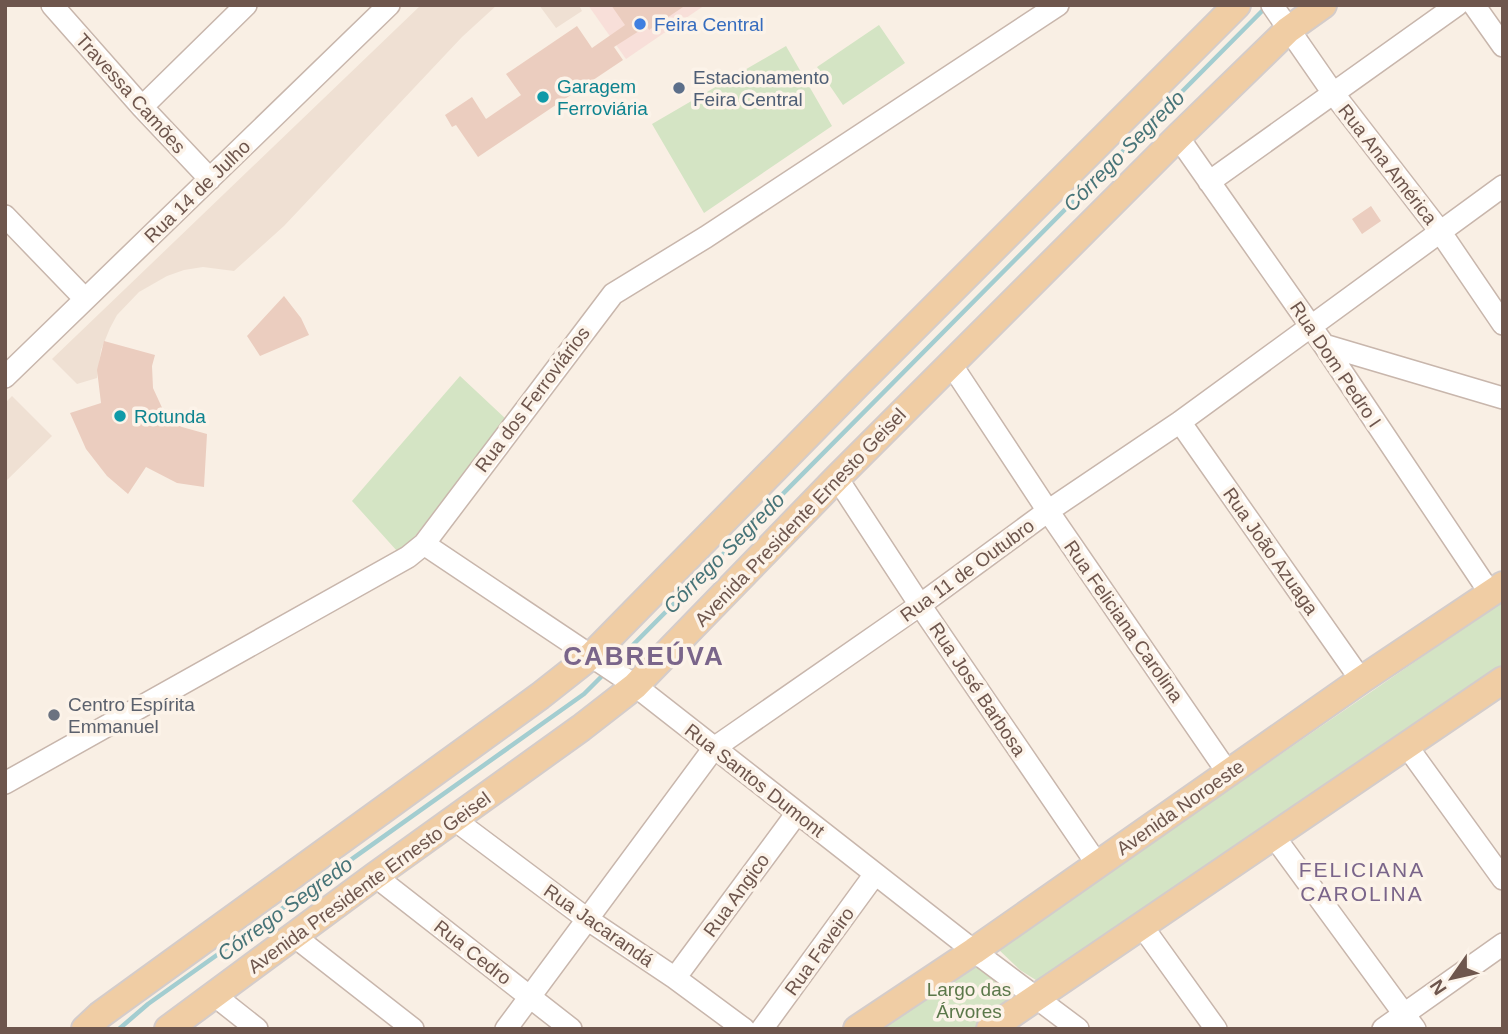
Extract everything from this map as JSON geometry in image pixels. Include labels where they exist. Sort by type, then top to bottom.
[{"type":"main road","points":[[85,1029],[100,1015],[594,657],[858,384],[1237,5]]},
{"type":"main road","name":"Avenida Presidente Ernesto Geisel","points":[[168,1029],[582,728],[634,685],[1286,28],[1323,5]]},
{"type":"main road","name":"Avenida Noroeste","points":[[857,1029],[1497,589]]},
{"type":"main road","points":[[990,1029],[1503,680]]},
{"type":"street","name":"Travessa Camões","points":[[52,5],[210,179]]},
{"type":"street","points":[[142,107],[246,5]]},
{"type":"street","name":"Rua 14 de Julho","points":[[5,377],[389,5]]},
{"type":"street","name":"Rua dos Ferroviários","points":[[5,783],[408,557],[424,544],[613,294],[717,229],[1058,5]]},
{"type":"street","name":"Rua Ana América","points":[[1272,5],[1333,93],[1439,230],[1503,324]]},
{"type":"street","points":[[1209,182],[1457,5]]},
{"type":"street","points":[[1474,5],[1503,46]]},
{"type":"street","name":"Rua Dom Pedro I","points":[[1178,137],[1497,589]]},
{"type":"street","name":"Rua 11 de Outubro","points":[[506,1029],[714,748],[920,605],[1048,511],[1180,422],[1439,230],[1503,186]]},
{"type":"street","points":[[5,216],[85,299]]},
{"type":"street","points":[[1324,345],[1503,398]]},
{"type":"street","name":"Rua Feliciana Carolina","points":[[951,364],[1048,511],[1228,773]]},
{"type":"street","name":"Rua João Azuaga","points":[[1180,422],[1361,680]]},
{"type":"street","name":"Rua José Barbosa","points":[[837,478],[920,605],[1097,864]]},
{"type":"street","name":"Rua Santos Dumont","points":[[424,544],[634,685],[1078,1029]]},
{"type":"street","points":[[1406,745],[1503,880]]},
{"type":"street","name":"Rua Angico","points":[[675,978],[797,813]]},
{"type":"street","name":"Rua Jacarandá","points":[[456,820],[587,919],[675,978],[744,1029]]},
{"type":"street","points":[[1273,835],[1409,1021]]},
{"type":"street","name":"Rua Faveiro","points":[[762,1029],[875,874]]},
{"type":"street","name":"Rua Cedro","points":[[375,876],[571,1029]]},
{"type":"street","points":[[1142,926],[1216,1029]]},
{"type":"street","points":[[294,936],[413,1029]]},
{"type":"street","points":[[1383,1029],[1409,1021],[1503,944]]},
{"type":"street","points":[[214,995],[257,1029]]},
{"type":"shaded area","points":[[421,5],[497,5],[462,37],[284,226],[234,271],[203,267],[184,270],[139,292],[117,315],[110,328],[101,350],[97,378],[77,384],[52,359]]},
{"type":"shaded area","points":[[539,5],[579,5],[582,11],[556,28]]},
{"type":"shaded area","name":"Feira Central","points":[[588,5],[705,5],[626,59]]},
{"type":"shaded area","points":[[12,396],[52,436],[5,482],[5,403]]},
{"type":"green space","points":[[879,25],[905,63],[843,105],[817,67]]},
{"type":"green space","points":[[786,46],[832,126],[704,213],[652,124]]},
{"type":"green space","points":[[460,376],[507,420],[411,541],[397,551],[352,501]]},
{"type":"green space","points":[[1503,601],[1503,667],[1262,828],[1134,919],[1039,982],[1020,970],[998,949]]},
{"type":"green space","name":"Largo das Árvores","points":[[976,962],[1018,999],[976,1029],[877,1029]]},
{"type":"building","points":[[611,5],[686,5],[649,30],[647,26],[614,47],[623,60],[478,157],[456,125],[452,127],[445,115],[472,97],[486,119],[521,95],[506,74],[577,26],[592,48],[625,25]]},
{"type":"building","points":[[1371,206],[1381,221],[1362,234],[1352,219]]},
{"type":"building","points":[[284,296],[301,318],[309,335],[260,356],[247,336]]},
{"type":"building","name":"Rotunda","points":[[104,341],[155,355],[152,366],[153,388],[164,412],[182,427],[207,434],[204,487],[177,483],[146,467],[128,494],[107,476],[86,449],[70,413],[101,403],[97,370]]},
{"type":"waterway","name":"Córrego Segredo","points":[[615,663],[1267,6]]},
{"type":"waterway","name":"Córrego Segredo","points":[[119,1029],[148,1004],[584,694],[604,674]]},
{"type":"place","name":"Feira Central","points":[[640,24]]},
{"type":"place","name":"Estacionamento Feira Central","points":[[679,88]]},
{"type":"place","name":"Garagem Ferroviária","points":[[543,97]]},
{"type":"place","name":"Rotunda","points":[[120,416]]},
{"type":"place","name":"Centro Espírita Emmanuel","points":[[54,715]]},
{"type":"district","name":"CABREÚVA","points":[[644,656]]},
{"type":"district","name":"FELICIANA CAROLINA","points":[[1362,882]]}]
